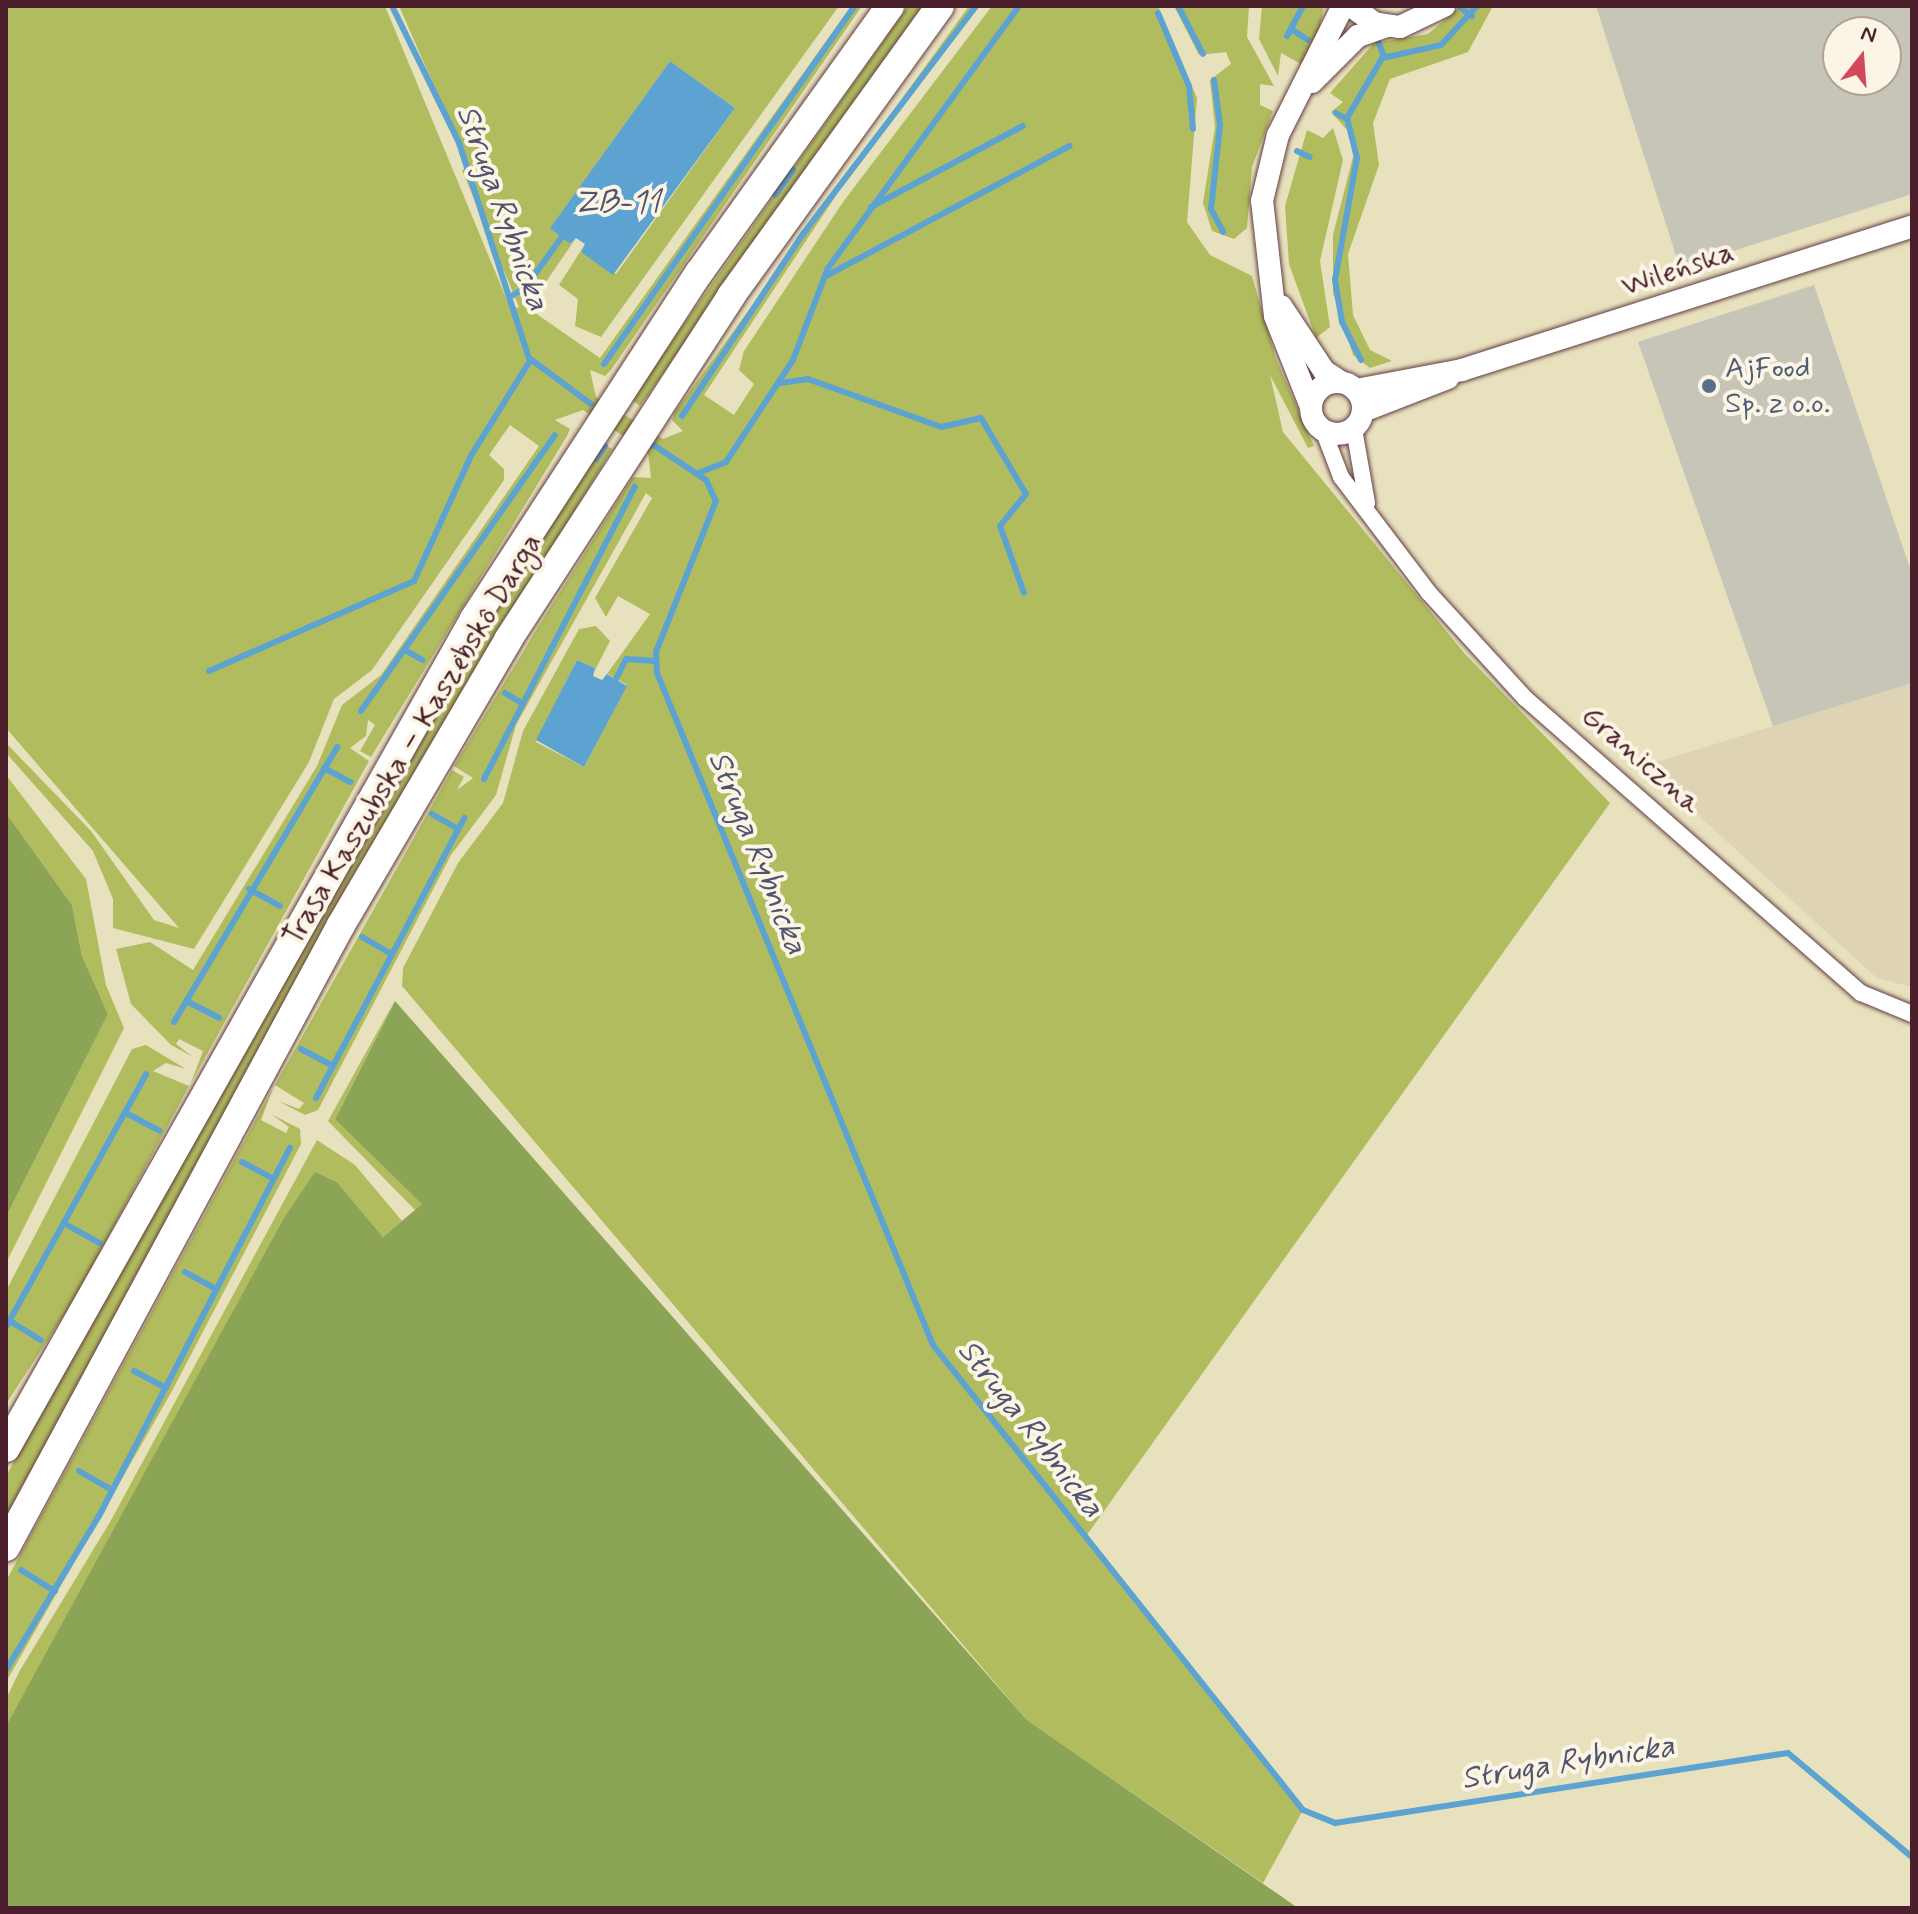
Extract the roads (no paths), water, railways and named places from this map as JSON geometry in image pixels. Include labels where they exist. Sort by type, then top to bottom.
[{"type":"highway","name":"Trasa Kaszubska – Kaszëbskô Darga","points":[[6,1448],[474,619],[699,273],[890,6]]},
{"type":"highway","name":"Trasa Kaszubska – Kaszëbskô Darga","points":[[6,1547],[341,925],[493,665],[731,296],[940,6]]},
{"type":"main road","points":[[1323,430],[1284,347],[1270,284],[1264,188],[1275,143],[1343,6]]},
{"type":"main road","points":[[1351,6],[1387,26]]},
{"type":"main road","points":[[1302,91],[1358,36],[1387,26],[1413,25],[1444,6]]},
{"type":"main road","name":"Wileńska","points":[[1323,430],[1354,403],[1912,226]]},
{"type":"main road","points":[[1270,284],[1311,355],[1354,403]]},
{"type":"main road","points":[[1311,407],[1317,391],[1354,403]]},
{"type":"street","name":"Graniczna","points":[[1354,403],[1368,508]]},
{"type":"street","name":"Graniczna","points":[[1323,430],[1335,467],[1429,593],[1525,698],[1861,993],[1912,1014]]},
{"type":"water","name":"ZB-11","points":[[670,61],[735,108],[613,275],[581,252],[585,244],[576,238],[570,244],[550,228]]},
{"type":"water","points":[[577,660],[595,668],[593,676],[602,680],[607,674],[627,686],[584,767],[536,740]]},
{"type":"waterway","name":"Struga Rybnicka","points":[[392,6],[459,143],[529,358],[591,404]]},
{"type":"waterway","points":[[604,364],[855,6]]},
{"type":"waterway","points":[[682,416],[803,234],[976,6]]},
{"type":"waterway","points":[[698,473],[726,462],[793,360],[828,268],[1019,6]]},
{"type":"waterway","points":[[1178,6],[1203,54]]},
{"type":"waterway","points":[[1287,36],[1303,6]]},
{"type":"waterway","points":[[1361,360],[1342,322],[1335,280],[1357,158],[1347,118],[1382,58],[1441,45],[1477,6]]},
{"type":"waterway","points":[[1460,7],[1472,16]]},
{"type":"waterway","points":[[1158,13],[1189,86],[1193,129]]},
{"type":"waterway","points":[[1291,29],[1308,40]]},
{"type":"waterway","points":[[1378,41],[1384,57]]},
{"type":"waterway","points":[[1214,80],[1220,125],[1211,209],[1223,232]]},
{"type":"waterway","points":[[1336,113],[1347,119]]},
{"type":"waterway","points":[[871,207],[1023,126]]},
{"type":"waterway","points":[[826,276],[1069,146]]},
{"type":"waterway","points":[[1297,151],[1310,157]]},
{"type":"waterway","points":[[775,195],[793,170]]},
{"type":"waterway","points":[[510,297],[525,288],[561,238]]},
{"type":"waterway","points":[[209,671],[414,581],[472,454],[530,361]]},
{"type":"waterway","points":[[780,383],[808,379],[941,427],[981,418],[1026,494],[1000,526],[1024,593]]},
{"type":"waterway","points":[[361,711],[555,435]]},
{"type":"waterway","name":"Struga Rybnicka","points":[[652,444],[706,480],[716,501],[656,652],[657,673],[933,1345],[1303,1810],[1335,1823],[1788,1753],[1912,1857]]},
{"type":"waterway","points":[[596,459],[605,446]]},
{"type":"waterway","points":[[484,779],[635,487]]},
{"type":"waterway","points":[[405,650],[422,660]]},
{"type":"waterway","points":[[616,679],[626,659],[655,661]]},
{"type":"waterway","points":[[505,693],[520,702]]},
{"type":"waterway","points":[[174,1022],[337,747]]},
{"type":"waterway","points":[[324,768],[350,782]]},
{"type":"waterway","points":[[432,814],[458,829]]},
{"type":"waterway","points":[[316,1098],[464,818]]},
{"type":"waterway","points":[[249,889],[280,906]]},
{"type":"waterway","points":[[362,937],[392,954]]},
{"type":"waterway","points":[[186,1001],[219,1018]]},
{"type":"waterway","points":[[301,1049],[333,1066]]},
{"type":"waterway","points":[[6,1327],[146,1074]]},
{"type":"waterway","points":[[126,1113],[160,1131]]},
{"type":"waterway","points":[[6,1670],[99,1516],[290,1148]]},
{"type":"waterway","points":[[242,1162],[274,1179]]},
{"type":"waterway","points":[[67,1225],[99,1243]]},
{"type":"waterway","points":[[185,1272],[216,1289]]},
{"type":"waterway","points":[[10,1321],[41,1340]]},
{"type":"waterway","points":[[134,1371],[166,1388]]},
{"type":"waterway","points":[[79,1471],[112,1490]]},
{"type":"waterway","points":[[21,1570],[55,1591]]},
{"type":"place","name":"AjFood Sp. z o.o.","points":[[1709,386]]}]
